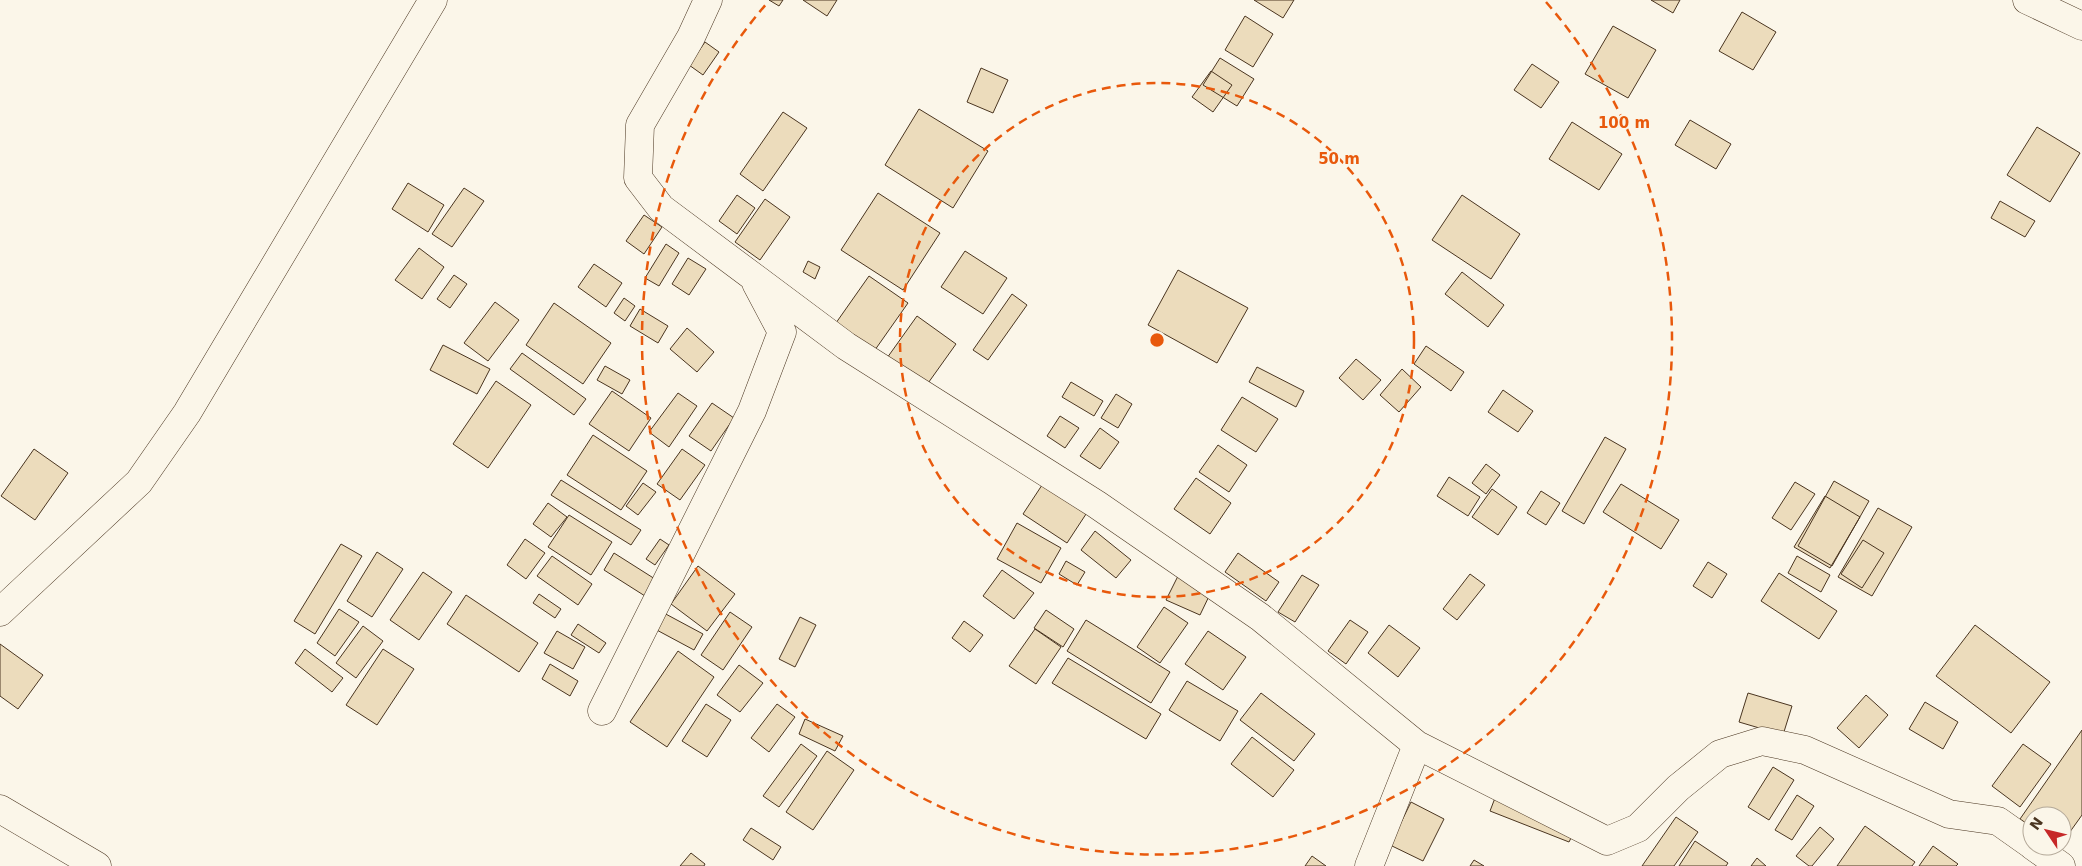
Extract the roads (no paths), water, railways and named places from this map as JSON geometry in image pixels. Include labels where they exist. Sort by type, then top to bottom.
[{"type":"street","points":[[0,612],[139,482],[187,413],[433,0]]},
{"type":"street","points":[[708,0],[691,37],[640,124],[638,178],[661,208],[846,346],[1096,504],[1260,617],[1417,745],[1607,841],[1638,828],[1678,788],[1720,754],[1762,742],[1805,750],[1949,814],[1998,821],[2022,838]]},
{"type":"street","points":[[2028,0],[2082,26]]},
{"type":"street","points":[[602,711],[752,411],[782,332],[753,277]]},
{"type":"street","points":[[1369,866],[1417,745]]},
{"type":"street","points":[[0,809],[98,866]]},
{"type":"street","points":[[2047,856],[2061,866]]}]
